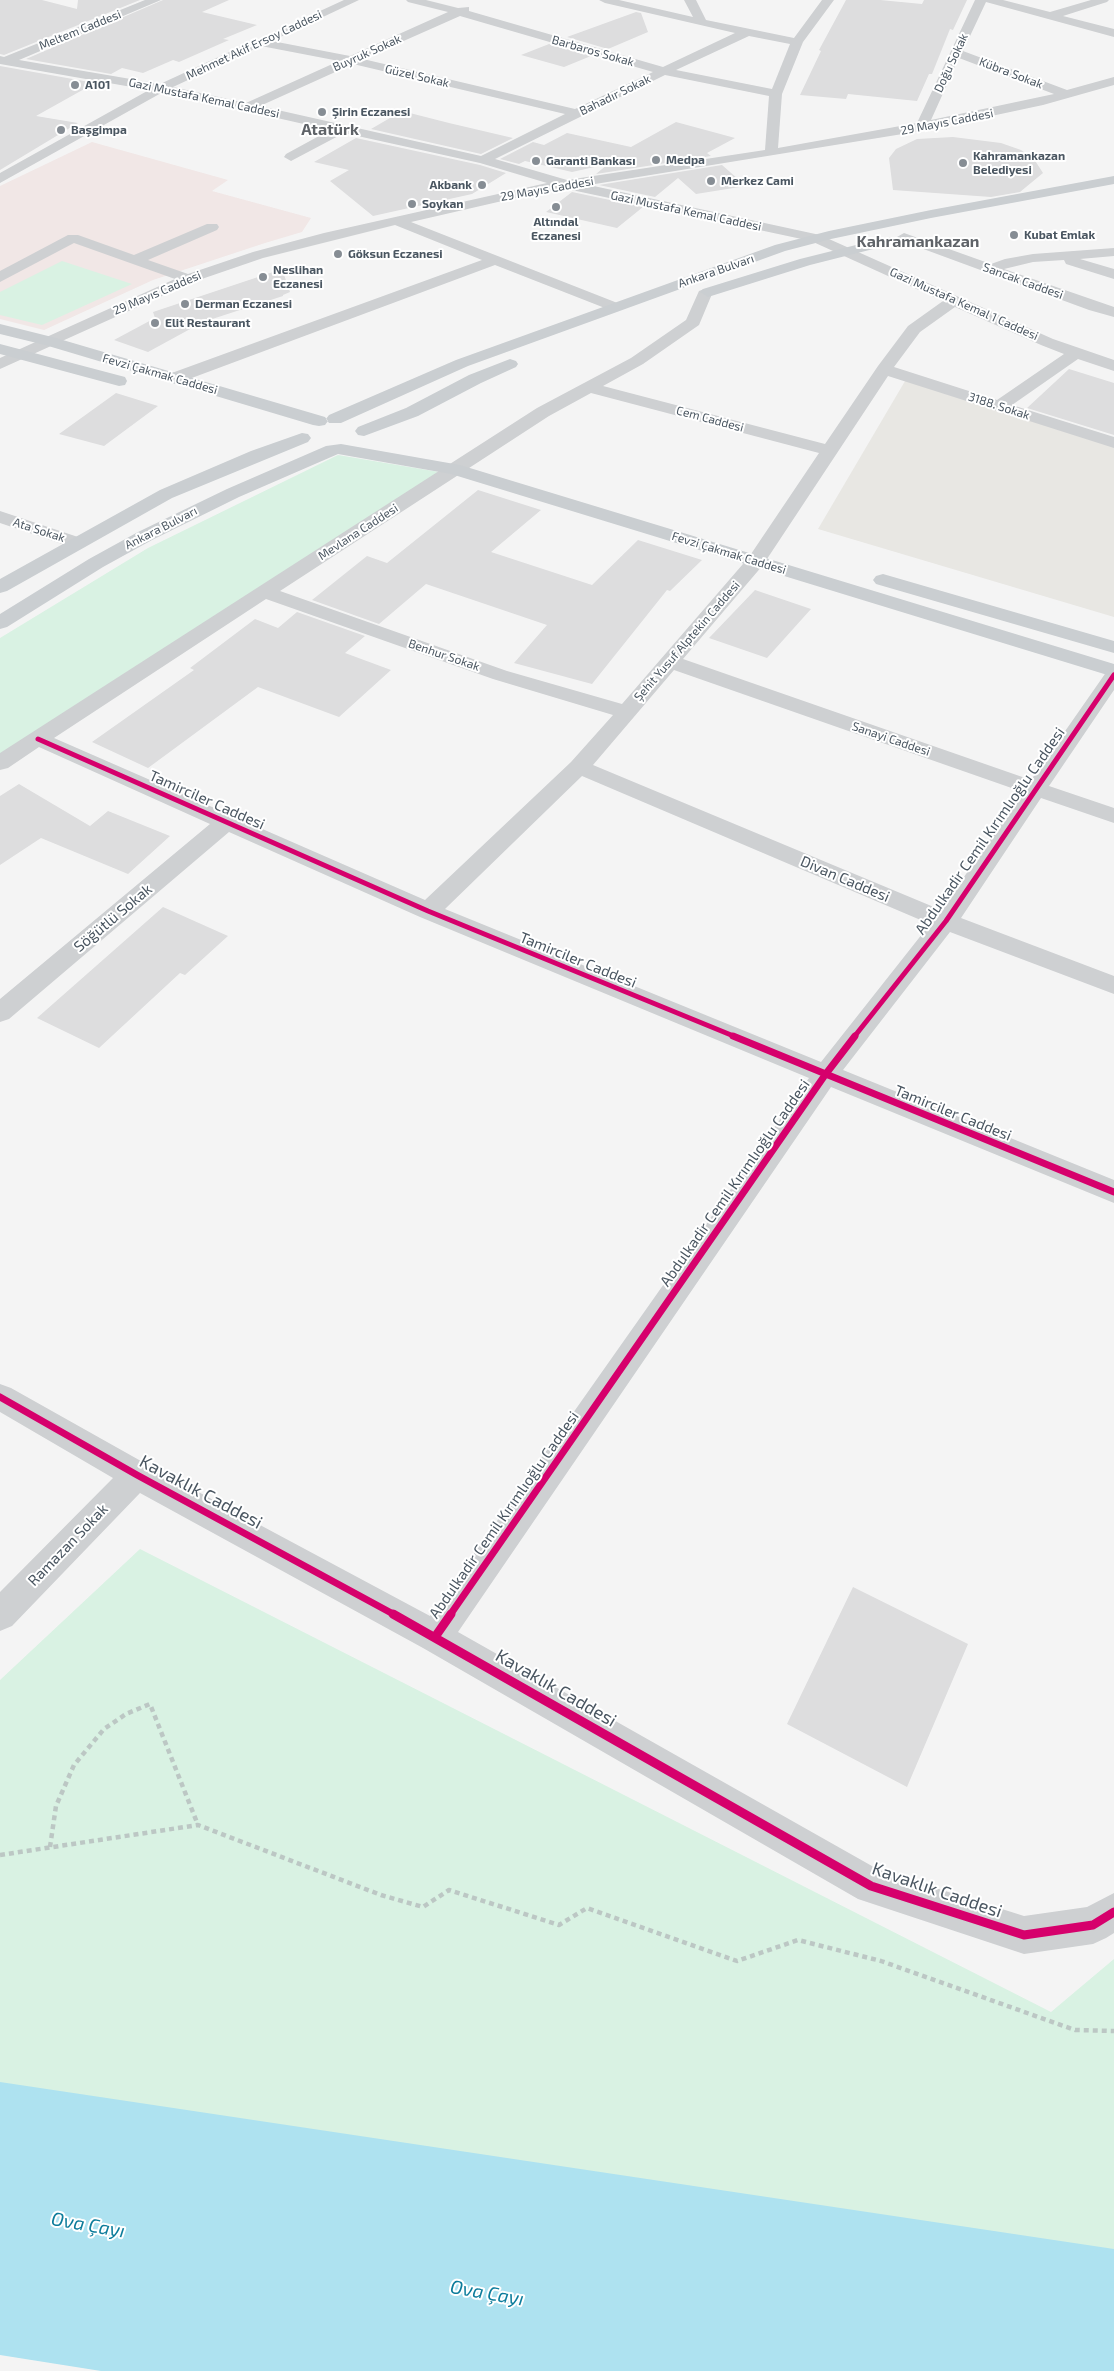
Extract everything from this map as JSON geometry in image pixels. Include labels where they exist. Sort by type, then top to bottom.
[{"type":"main road","name":"Ankara Bulvarı","points":[[0,587],[166,494],[301,436],[307,427],[462,363],[615,307],[755,257],[815,238],[1114,180]]},
{"type":"main road","points":[[953,225],[1114,191]]},
{"type":"main road","name":"Ankara Bulvarı","points":[[686,300],[845,251],[934,230]]},
{"type":"main road","points":[[590,333],[616,324]]},
{"type":"main road","name":"Fevzi Çakmak Caddesi","points":[[0,329],[327,420],[357,424],[364,434],[406,442],[462,465],[761,554],[1114,671]]},
{"type":"main road","name":"Fevzi Çakmak Caddesi","points":[[0,349],[136,385]]},
{"type":"main road","points":[[364,434],[412,412],[475,379],[522,359]]},
{"type":"main road","name":"Fevzi Çakmak Caddesi","points":[[184,398],[260,420]]},
{"type":"main road","points":[[284,429],[301,436]]},
{"type":"main road","name":"Ankara Bulvarı","points":[[0,623],[96,563],[145,536],[233,493],[336,450],[356,444],[364,434]]},
{"type":"main road","name":"Fevzi Çakmak Caddesi","points":[[301,436],[308,445],[462,465]]},
{"type":"main road","name":"Fevzi Çakmak Caddesi","points":[[761,554],[804,558]]},
{"type":"main road","points":[[870,576],[1114,647]]},
{"type":"street","name":"Meltem Caddesi","points":[[2,61],[155,0]]},
{"type":"street","name":"Mehmet Akif Ersoy Caddesi","points":[[0,179],[161,88],[257,42],[352,0]]},
{"type":"street","name":"Barbaros Sokak","points":[[412,0],[664,71],[776,94]]},
{"type":"street","points":[[605,0],[700,23],[797,42]]},
{"type":"street","points":[[690,0],[700,23]]},
{"type":"street","points":[[771,153],[776,94],[797,42],[828,0]]},
{"type":"street","name":"Doğu Sokak","points":[[921,127],[981,0]]},
{"type":"street","points":[[990,0],[1114,33]]},
{"type":"street","points":[[1050,16],[1102,0]]},
{"type":"street","points":[[318,2],[337,7]]},
{"type":"street","name":"Buyruk Sokak","points":[[247,107],[478,4]]},
{"type":"street","name":"Bahadır Sokak","points":[[483,160],[748,32]]},
{"type":"street","name":"Güzel Sokak","points":[[257,42],[351,60],[576,114]]},
{"type":"street","name":"Kübra Sokak","points":[[956,52],[1066,94]]},
{"type":"street","name":"Gazi Mustafa Kemal Caddesi","points":[[2,61],[161,88],[483,160],[565,184],[815,238]]},
{"type":"street","name":"29 Mayıs Caddesi","points":[[0,364],[188,279],[276,250],[394,220],[565,184],[771,153],[921,127],[1014,108],[1114,82]]},
{"type":"street","points":[[291,157],[341,129]]},
{"type":"street","points":[[394,220],[615,307]]},
{"type":"street","points":[[135,260],[212,227]]},
{"type":"street","name":"Sancak Caddesi","points":[[904,237],[1114,312]]},
{"type":"street","points":[[0,277],[73,238],[188,279]]},
{"type":"street","name":"Gazi Mustafa Kemal 1 Caddesi","points":[[815,238],[1047,342],[1114,366]]},
{"type":"street","points":[[991,269],[1005,263],[1033,258],[1114,252]]},
{"type":"street","points":[[1055,256],[1114,274]]},
{"type":"street","points":[[175,378],[495,260]]},
{"type":"street","name":"Mevlana Caddesi","points":[[0,763],[543,412],[637,361],[693,322],[704,294]]},
{"type":"street","name":"Şehit Yusuf Alptekin Caddesi","points":[[428,911],[579,767],[761,554],[884,369],[914,330],[954,300]]},
{"type":"street","points":[[999,406],[1077,352]]},
{"type":"street","name":"3188. Sokak","points":[[884,369],[1114,443]]},
{"type":"street","name":"Cem Caddesi","points":[[588,387],[831,451]]},
{"type":"street","name":"Ata Sokak","points":[[0,518],[77,543]]},
{"type":"street","name":"Benhur Sokak","points":[[264,592],[500,675],[626,712]]},
{"type":"street","name":"Sanayi Caddesi","points":[[669,661],[1114,816]]},
{"type":"street","name":"Abdulkadir Cemil Kırımlıoğlu Caddesi","points":[[435,1637],[825,1075],[921,950],[946,921],[1114,675]]},
{"type":"street","name":"Tamirciler Caddesi","points":[[38,739],[428,911],[1114,1192]]},
{"type":"street","name":"Divan Caddesi","points":[[579,767],[946,921],[1114,985]]},
{"type":"street","name":"Söğütlü Sokak","points":[[0,1013],[226,822]]},
{"type":"street","name":"Kavaklık Caddesi","points":[[0,1397],[137,1475],[435,1637],[870,1886],[1024,1935],[1093,1925],[1114,1912]]},
{"type":"street","name":"Ramazan Sokak","points":[[0,1615],[137,1475]]},
{"type":"path","points":[[50,1847],[56,1806],[74,1766],[88,1746],[104,1730],[126,1714],[150,1704],[198,1825]]},
{"type":"path","points":[[0,1855],[198,1825],[381,1895],[423,1906],[449,1890],[560,1925],[588,1908],[737,1961],[798,1940],[881,1961],[1075,2030],[1114,2031]]},
{"type":"shaded area","points":[[92,142],[228,180],[212,191],[311,218],[302,232],[153,280],[44,330],[0,319],[0,186]]},
{"type":"shaded area","points":[[908,376],[1114,438],[1114,617],[818,529]]},
{"type":"green space","points":[[62,261],[132,284],[42,325],[0,315],[0,292]]},
{"type":"green space","points":[[338,455],[439,472],[0,754],[0,638],[148,548]]},
{"type":"green space","points":[[140,1549],[1051,2012],[1114,1959],[1114,2251],[0,2109],[0,1680]]},
{"type":"water","name":"Ova Çayı","points":[[0,2082],[1114,2249],[1114,2371],[101,2371],[0,2355]]},
{"type":"building","points":[[0,0],[42,0],[77,9],[78,0],[140,0],[4,55],[0,54]]},
{"type":"building","points":[[163,0],[229,0],[202,12],[257,25],[223,39],[229,40],[179,62],[173,60],[143,73],[122,68],[111,74],[26,59]]},
{"type":"building","points":[[846,0],[880,0],[922,4],[924,0],[967,0],[953,30],[950,29],[932,74],[929,74],[917,101],[848,94],[846,99],[800,95],[821,51],[819,50]]},
{"type":"building","points":[[636,12],[641,13],[648,32],[608,49],[567,37]]},
{"type":"building","points":[[549,44],[591,56],[564,67],[521,55]]},
{"type":"building","points":[[0,66],[95,83],[36,116],[78,123],[0,170]]},
{"type":"building","points":[[402,111],[513,138],[481,154],[371,129]]},
{"type":"building","points":[[676,122],[735,138],[707,153],[711,156],[596,174],[608,164],[572,172],[525,161],[519,164],[500,159],[533,142],[544,145],[567,133],[631,147]]},
{"type":"building","name":"Kahramankazan Belediyesi","points":[[953,137],[1001,143],[1021,150],[1034,159],[1043,173],[1020,192],[991,197],[893,190],[889,158],[896,149],[917,139]]},
{"type":"building","points":[[356,138],[480,165],[506,173],[472,194],[373,216],[330,181],[349,170],[314,162]]},
{"type":"building","points":[[722,165],[746,186],[696,194],[678,178],[655,197],[599,185]]},
{"type":"building","points":[[572,192],[643,207],[617,228],[546,212]]},
{"type":"building","points":[[282,269],[290,292],[283,296],[203,322],[148,352],[114,340],[155,318],[153,312]]},
{"type":"building","points":[[1069,369],[1114,383],[1114,435],[1027,408]]},
{"type":"building","points":[[116,393],[158,406],[104,446],[59,434]]},
{"type":"building","points":[[478,490],[541,510],[491,552],[592,585],[638,540],[702,560],[670,591],[667,590],[592,684],[514,663],[547,625],[426,584],[379,624],[312,600],[367,556],[387,563]]},
{"type":"building","points":[[755,590],[811,609],[767,658],[709,638]]},
{"type":"building","points":[[297,612],[365,636],[345,653],[391,670],[339,717],[258,687],[148,768],[92,742],[194,670],[190,668],[255,619],[278,628]]},
{"type":"building","points":[[19,784],[90,826],[108,811],[170,836],[128,874],[41,838],[0,865],[0,796]]},
{"type":"building","points":[[163,907],[228,936],[185,975],[180,973],[99,1048],[37,1018]]},
{"type":"building","points":[[853,1587],[968,1644],[907,1787],[787,1724]]},
{"type":"cycle path","points":[[435,1637],[825,1075],[921,950],[946,921],[1114,675]]},
{"type":"cycle path","points":[[38,739],[428,911],[1114,1192]]},
{"type":"cycle path","points":[[0,1397],[137,1475],[435,1637],[871,1886],[1024,1935],[1093,1925],[1114,1912]]},
{"type":"place","name":"A101","points":[[75,85]]},
{"type":"place","name":"Şirin Eczanesi","points":[[322,112]]},
{"type":"place","name":"Başgimpa","points":[[61,130]]},
{"type":"place","name":"Medpa","points":[[656,160]]},
{"type":"place","name":"Garanti Bankası","points":[[536,161]]},
{"type":"place","name":"Kahramankazan Belediyesi","points":[[963,163]]},
{"type":"place","name":"Merkez Cami","points":[[711,181]]},
{"type":"place","name":"Akbank","points":[[482,185]]},
{"type":"place","name":"Soykan","points":[[412,204]]},
{"type":"place","name":"Altındal Eczanesi","points":[[556,207]]},
{"type":"place","name":"Kubat Emlak","points":[[1014,235]]},
{"type":"place","name":"Göksun Eczanesi","points":[[338,254]]},
{"type":"place","name":"Neslihan Eczanesi","points":[[263,277]]},
{"type":"place","name":"Derman Eczanesi","points":[[185,304]]},
{"type":"place","name":"Elit Restaurant","points":[[155,323]]},
{"type":"district","name":"Atatürk","points":[[330,130]]},
{"type":"district","name":"Kahramankazan","points":[[918,242]]}]
